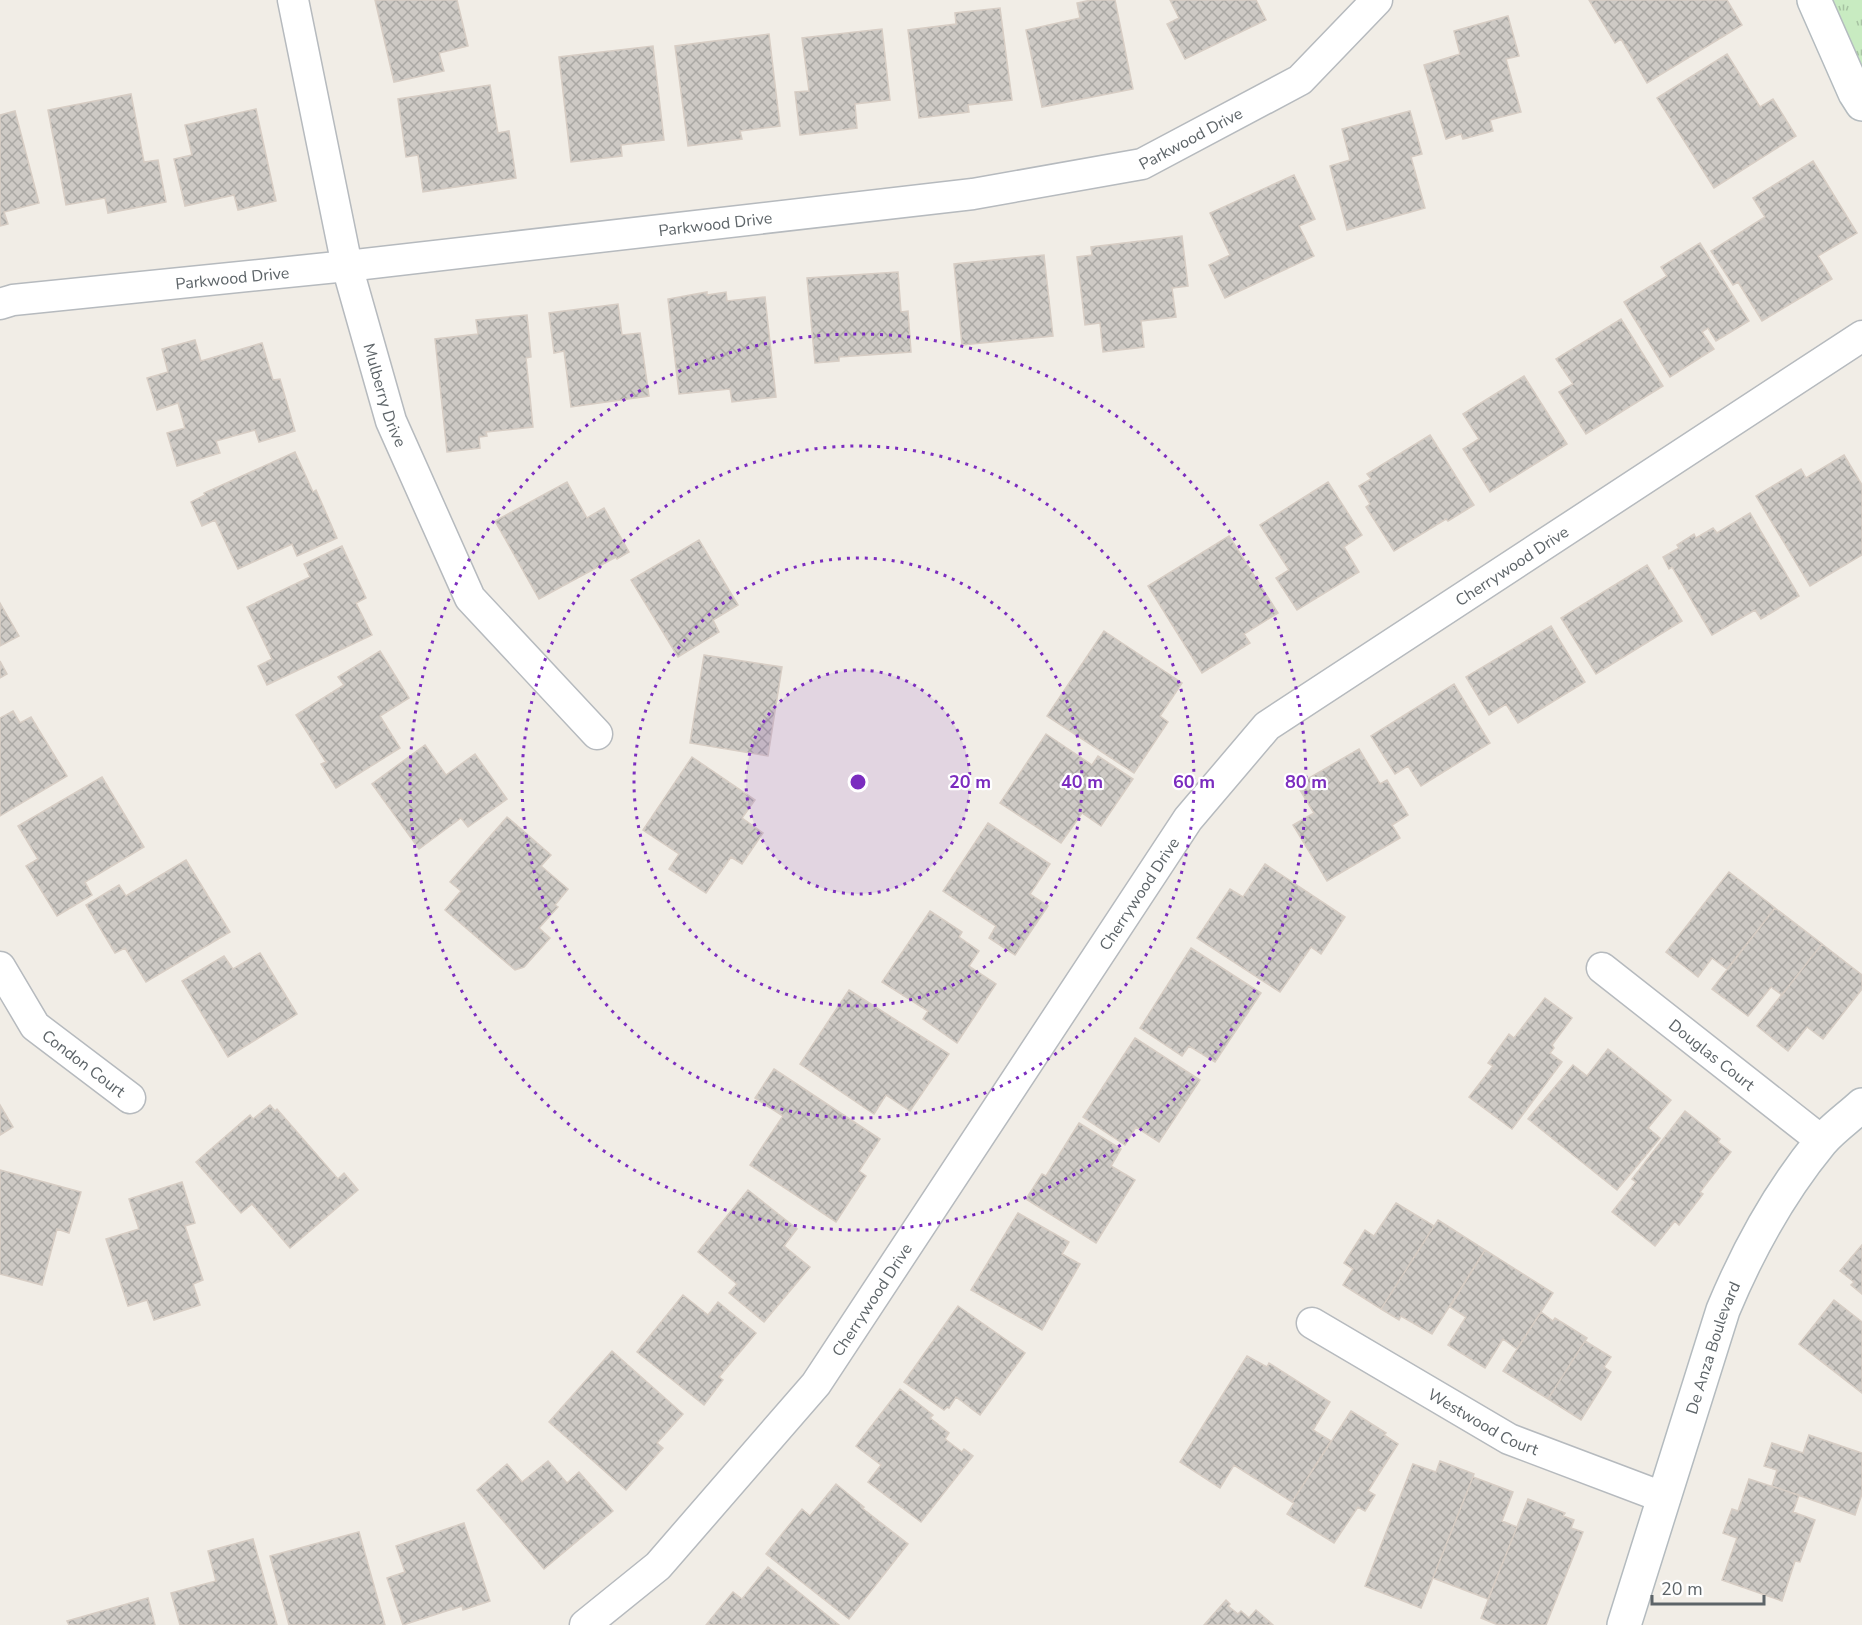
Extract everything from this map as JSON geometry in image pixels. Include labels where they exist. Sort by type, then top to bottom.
[{"type":"street","name":"Mulberry Drive","points":[[293,0],[347,266],[390,421],[470,598],[597,735]]},
{"type":"street","name":"Parkwood Drive","points":[[0,304],[13,300],[347,266],[973,194],[1142,164],[1300,80],[1377,0]]},
{"type":"street","points":[[1814,0],[1862,104]]},
{"type":"street","name":"Cherrywood Drive","points":[[585,1625],[658,1566],[816,1384],[1188,819],[1267,726],[1862,336]]},
{"type":"street","name":"Condon Court","points":[[0,967],[35,1026],[130,1098]]},
{"type":"street","name":"Douglas Court","points":[[1602,968],[1822,1141]]},
{"type":"street","name":"De Anza Boulevard","points":[[1624,1625],[1723,1310],[1742,1264],[1782,1196],[1822,1141],[1862,1105]]},
{"type":"street","name":"Westwood Court","points":[[1312,1323],[1509,1439],[1665,1498]]},
{"type":"green space","points":[[1814,0],[1862,0],[1862,104]]},
{"type":"building","points":[[375,0],[457,0],[468,46],[439,53],[444,71],[394,82]]},
{"type":"building","points":[[1091,0],[1115,0],[1133,89],[1042,107],[1026,30],[1080,18],[1077,3]]},
{"type":"building","points":[[1170,0],[1256,0],[1266,20],[1185,59],[1167,24],[1179,18]]},
{"type":"building","points":[[1589,0],[1727,0],[1742,25],[1647,83],[1621,39],[1615,43]]},
{"type":"building","points":[[1000,8],[1012,100],[968,105],[969,112],[919,118],[908,30],[956,24],[955,13]]},
{"type":"building","points":[[1508,16],[1519,56],[1506,59],[1521,112],[1490,120],[1493,131],[1463,139],[1461,134],[1446,139],[1424,65],[1460,54],[1454,31]]},
{"type":"building","points":[[882,29],[890,100],[855,104],[857,128],[800,135],[795,92],[809,91],[802,38]]},
{"type":"building","points":[[769,34],[780,126],[740,131],[742,139],[688,146],[675,46]]},
{"type":"building","points":[[653,46],[664,140],[621,145],[622,156],[571,162],[559,57]]},
{"type":"building","points":[[1727,54],[1760,107],[1773,99],[1796,136],[1714,188],[1657,98]]},
{"type":"building","points":[[490,85],[498,133],[509,131],[516,178],[423,192],[418,155],[406,157],[398,99]]},
{"type":"building","points":[[131,94],[144,162],[158,160],[166,202],[108,213],[105,198],[66,205],[48,110]]},
{"type":"building","points":[[256,109],[276,201],[238,210],[234,195],[185,206],[174,159],[192,155],[185,125]]},
{"type":"building","points":[[15,111],[39,203],[4,212],[8,224],[0,226],[0,115]]},
{"type":"building","points":[[1410,111],[1422,154],[1411,157],[1425,208],[1347,230],[1330,166],[1350,160],[1342,129]]},
{"type":"building","points":[[1813,161],[1857,233],[1818,256],[1832,279],[1762,321],[1738,282],[1733,285],[1711,251],[1765,217],[1753,198]]},
{"type":"building","points":[[1294,175],[1315,219],[1299,226],[1314,256],[1225,298],[1209,265],[1230,255],[1210,213]]},
{"type":"building","points":[[1182,236],[1188,286],[1172,288],[1176,317],[1141,321],[1144,347],[1103,352],[1100,323],[1085,325],[1077,257],[1092,255],[1091,247]]},
{"type":"building","points":[[1700,243],[1749,321],[1716,341],[1708,328],[1702,332],[1714,349],[1670,377],[1624,302],[1667,276],[1661,267]]},
{"type":"building","points":[[1044,255],[1053,336],[962,345],[954,264]]},
{"type":"building","points":[[898,272],[901,312],[908,311],[911,352],[839,357],[839,361],[815,363],[807,278]]},
{"type":"building","points":[[707,292],[707,295],[726,292],[727,301],[765,297],[776,397],[732,402],[730,389],[679,394],[668,299]]},
{"type":"building","points":[[618,304],[622,335],[640,333],[649,396],[571,407],[564,351],[554,353],[549,313]]},
{"type":"building","points":[[527,315],[531,357],[526,358],[533,427],[486,432],[487,436],[479,437],[480,448],[447,452],[435,339],[478,334],[476,320]]},
{"type":"building","points":[[1621,319],[1663,386],[1586,434],[1559,392],[1573,384],[1556,359]]},
{"type":"building","points":[[195,340],[201,361],[262,343],[273,380],[280,379],[295,431],[259,442],[255,430],[216,441],[220,453],[177,466],[167,433],[185,428],[178,403],[157,410],[147,378],[168,372],[162,349]]},
{"type":"building","points":[[1524,376],[1567,444],[1490,492],[1463,449],[1479,439],[1463,414]]},
{"type":"building","points":[[1430,435],[1474,505],[1448,521],[1446,519],[1394,551],[1366,507],[1370,504],[1359,486],[1371,479],[1367,474]]},
{"type":"building","points":[[295,452],[313,492],[316,490],[337,538],[297,556],[292,544],[238,569],[215,520],[202,526],[191,502],[205,495],[204,493]]},
{"type":"building","points":[[1844,455],[1862,485],[1862,555],[1810,586],[1756,496],[1801,469],[1806,478]]},
{"type":"building","points":[[567,482],[587,518],[604,508],[629,552],[539,599],[495,521]]},
{"type":"building","points":[[1328,482],[1362,535],[1344,547],[1359,572],[1297,610],[1276,578],[1289,570],[1260,525]]},
{"type":"building","points":[[1750,513],[1799,596],[1761,619],[1755,610],[1712,635],[1672,567],[1669,569],[1663,557],[1679,548],[1677,545],[1694,534],[1696,538],[1713,528],[1717,533]]},
{"type":"building","points":[[1229,536],[1278,613],[1244,634],[1250,643],[1202,673],[1148,586]]},
{"type":"building","points":[[699,540],[738,605],[713,620],[719,632],[678,657],[631,580]]},
{"type":"building","points":[[342,546],[366,598],[356,603],[372,635],[267,685],[258,666],[272,659],[247,607],[310,577],[304,564]]},
{"type":"building","points":[[1647,565],[1682,621],[1596,674],[1561,618]]},
{"type":"building","points":[[0,603],[19,636],[0,646]]},
{"type":"building","points":[[1551,626],[1585,682],[1518,723],[1506,704],[1489,715],[1466,677]]},
{"type":"building","points":[[1104,631],[1182,683],[1160,716],[1168,722],[1134,773],[1047,716]]},
{"type":"building","points":[[380,651],[409,698],[380,716],[400,748],[336,788],[321,764],[326,762],[296,715],[344,685],[338,677]]},
{"type":"building","points":[[704,655],[782,667],[768,756],[690,743]]},
{"type":"building","points":[[0,661],[7,674],[0,678]]},
{"type":"building","points":[[1454,684],[1490,743],[1421,786],[1408,766],[1395,774],[1371,736]]},
{"type":"building","points":[[13,711],[20,723],[31,717],[67,776],[0,816],[0,718]]},
{"type":"building","points":[[1046,734],[1092,765],[1098,756],[1133,779],[1101,826],[1082,813],[1061,843],[1000,803]]},
{"type":"building","points":[[425,745],[446,775],[475,754],[507,799],[468,827],[461,818],[419,849],[372,784]]},
{"type":"building","points":[[1359,749],[1380,784],[1387,780],[1408,815],[1392,825],[1400,838],[1327,881],[1293,825],[1314,813],[1297,785]]},
{"type":"building","points":[[692,757],[755,800],[742,818],[763,833],[742,864],[731,857],[706,893],[669,869],[679,854],[643,830]]},
{"type":"building","points":[[102,777],[144,847],[85,882],[92,895],[57,916],[26,866],[38,859],[18,826]]},
{"type":"building","points":[[507,817],[551,855],[541,866],[568,889],[555,905],[558,907],[539,928],[550,938],[524,967],[515,970],[445,910],[461,891],[450,882]]},
{"type":"building","points":[[988,823],[1050,864],[1030,894],[1048,906],[1015,955],[989,938],[996,926],[943,891]]},
{"type":"building","points":[[186,860],[230,932],[146,982],[125,948],[115,953],[86,905],[119,885],[126,896]]},
{"type":"building","points":[[1265,864],[1345,917],[1321,954],[1311,947],[1280,992],[1197,938],[1230,889],[1243,897]]},
{"type":"building","points":[[1729,872],[1775,908],[1727,969],[1712,958],[1698,977],[1666,952]]},
{"type":"building","points":[[1775,908],[1822,944],[1782,995],[1771,987],[1748,1016],[1712,989]]},
{"type":"building","points":[[930,911],[962,932],[959,937],[979,951],[969,966],[996,984],[957,1043],[923,1019],[928,1011],[882,982]]},
{"type":"building","points":[[1822,944],[1862,975],[1862,989],[1823,1039],[1807,1027],[1788,1051],[1757,1026]]},
{"type":"building","points":[[1191,948],[1261,993],[1215,1062],[1189,1046],[1182,1056],[1140,1028]]},
{"type":"building","points":[[260,953],[297,1014],[228,1057],[182,981],[224,956],[233,969]]},
{"type":"building","points":[[849,990],[949,1054],[910,1111],[886,1095],[874,1114],[800,1064]]},
{"type":"building","points":[[1545,998],[1572,1018],[1552,1045],[1554,1048],[1550,1053],[1562,1062],[1512,1129],[1469,1097],[1493,1066],[1488,1063],[1509,1034],[1514,1038]]},
{"type":"building","points":[[1135,1038],[1200,1080],[1159,1142],[1136,1127],[1125,1145],[1083,1117]]},
{"type":"building","points":[[1608,1049],[1671,1100],[1648,1128],[1660,1138],[1617,1190],[1528,1119],[1573,1065],[1587,1076]]},
{"type":"building","points":[[774,1069],[880,1139],[859,1171],[866,1176],[836,1222],[750,1165],[783,1116],[755,1098]]},
{"type":"building","points":[[0,1105],[13,1127],[0,1135]]},
{"type":"building","points":[[270,1105],[275,1111],[277,1109],[338,1179],[344,1173],[358,1190],[290,1248],[252,1204],[241,1213],[196,1162],[250,1115],[253,1119]]},
{"type":"building","points":[[1685,1111],[1720,1139],[1718,1142],[1731,1152],[1700,1192],[1703,1194],[1679,1225],[1675,1221],[1655,1246],[1612,1212],[1636,1182],[1632,1179]]},
{"type":"building","points":[[1079,1123],[1121,1149],[1111,1166],[1135,1180],[1096,1243],[1026,1199],[1042,1174],[1046,1176]]},
{"type":"building","points":[[0,1170],[81,1192],[69,1233],[57,1229],[42,1285],[0,1274]]},
{"type":"building","points":[[182,1182],[195,1223],[185,1226],[203,1280],[193,1284],[200,1305],[154,1320],[147,1300],[128,1306],[106,1239],[139,1229],[129,1199]]},
{"type":"building","points":[[748,1190],[797,1229],[784,1246],[810,1267],[764,1322],[729,1293],[737,1284],[698,1252]]},
{"type":"building","points":[[1396,1203],[1434,1226],[1381,1309],[1343,1285],[1353,1269],[1344,1263],[1365,1230],[1374,1236]]},
{"type":"building","points":[[1018,1213],[1069,1242],[1062,1254],[1080,1264],[1042,1330],[971,1290]]},
{"type":"building","points":[[1438,1220],[1485,1250],[1432,1334],[1401,1316],[1399,1320],[1381,1309]]},
{"type":"building","points":[[1862,1245],[1862,1294],[1851,1285],[1854,1282],[1840,1271]]},
{"type":"building","points":[[1485,1250],[1553,1293],[1517,1349],[1503,1339],[1485,1368],[1448,1345],[1466,1317],[1450,1307]]},
{"type":"building","points":[[683,1295],[708,1315],[718,1302],[756,1333],[719,1377],[723,1380],[704,1405],[637,1352]]},
{"type":"building","points":[[1834,1300],[1862,1322],[1862,1393],[1799,1344]]},
{"type":"building","points":[[958,1306],[1025,1353],[980,1415],[956,1397],[949,1408],[944,1410],[904,1382]]},
{"type":"building","points":[[1541,1312],[1553,1321],[1555,1318],[1587,1338],[1548,1399],[1503,1371]]},
{"type":"building","points":[[1585,1341],[1611,1357],[1604,1367],[1611,1372],[1581,1420],[1548,1399]]},
{"type":"building","points":[[612,1351],[683,1414],[657,1443],[663,1448],[626,1490],[549,1422]]},
{"type":"building","points":[[1247,1356],[1267,1367],[1269,1363],[1330,1402],[1313,1430],[1331,1441],[1292,1502],[1234,1465],[1220,1488],[1180,1462]]},
{"type":"building","points":[[900,1389],[933,1415],[930,1418],[949,1433],[945,1439],[962,1452],[964,1449],[973,1456],[921,1522],[868,1482],[881,1465],[856,1446]]},
{"type":"building","points":[[1351,1411],[1386,1433],[1384,1435],[1398,1444],[1368,1491],[1375,1495],[1365,1511],[1358,1507],[1334,1543],[1287,1514],[1294,1503],[1292,1502]]},
{"type":"building","points":[[1809,1435],[1862,1453],[1862,1494],[1855,1515],[1772,1486],[1777,1470],[1764,1466],[1772,1443],[1803,1453]]},
{"type":"building","points":[[548,1461],[567,1483],[579,1472],[613,1511],[544,1569],[477,1490],[507,1464],[522,1482]]},
{"type":"building","points":[[1440,1461],[1474,1474],[1421,1608],[1365,1586],[1413,1464],[1436,1472]]},
{"type":"building","points":[[1473,1477],[1513,1492],[1502,1521],[1517,1527],[1488,1599],[1433,1578]]},
{"type":"building","points":[[1749,1479],[1799,1495],[1793,1512],[1815,1520],[1800,1562],[1795,1561],[1782,1601],[1722,1580],[1737,1538],[1723,1533],[1732,1509],[1738,1511]]},
{"type":"building","points":[[836,1484],[908,1544],[849,1619],[766,1554],[802,1509],[810,1516]]},
{"type":"building","points":[[1528,1499],[1565,1513],[1563,1516],[1574,1520],[1571,1528],[1583,1532],[1546,1625],[1498,1625],[1481,1618]]},
{"type":"building","points":[[464,1523],[490,1601],[463,1610],[462,1606],[403,1625],[387,1578],[405,1572],[396,1546]]},
{"type":"building","points":[[359,1532],[385,1625],[289,1625],[270,1556]]},
{"type":"building","points":[[253,1539],[277,1625],[180,1625],[171,1593],[216,1581],[208,1551]]},
{"type":"building","points":[[768,1567],[839,1625],[706,1625],[733,1592],[742,1599]]},
{"type":"building","points":[[148,1598],[155,1625],[69,1625],[67,1621]]},
{"type":"building","points":[[1226,1600],[1230,1604],[1228,1606],[1238,1614],[1241,1611],[1249,1618],[1256,1610],[1273,1625],[1204,1625]]}]
